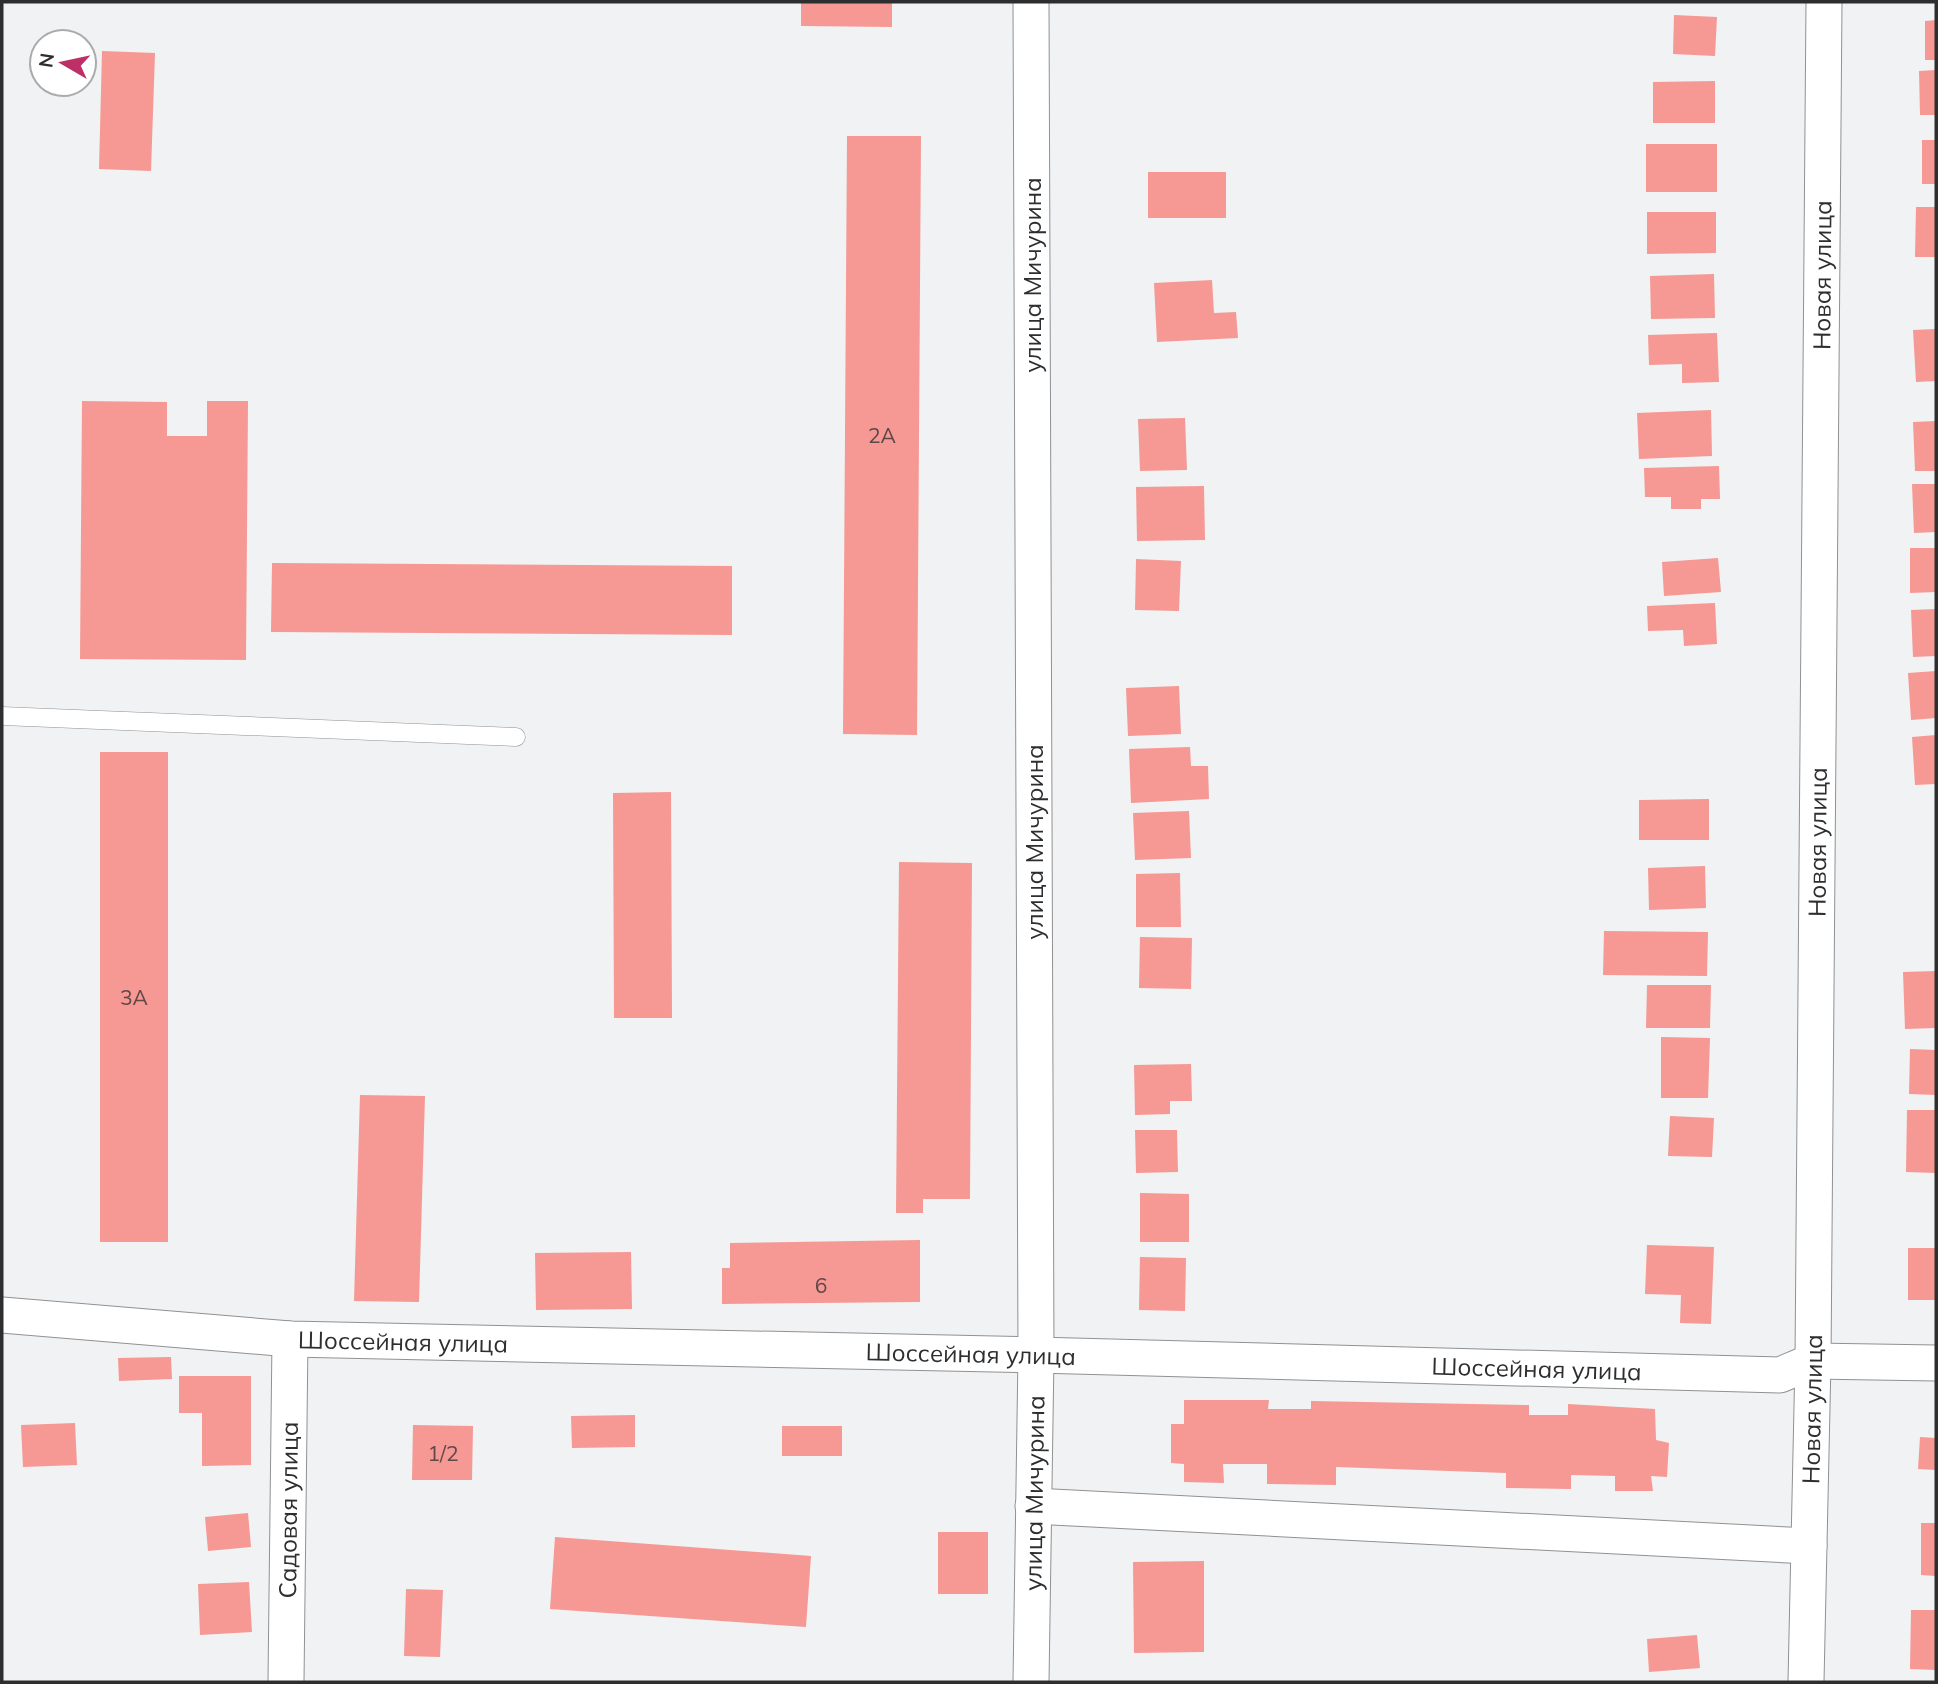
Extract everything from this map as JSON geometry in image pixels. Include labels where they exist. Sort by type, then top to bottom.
[{"type":"street","name":"улица Мичурина","points":[[1031,2],[1035,1355],[1031,1682]]},
{"type":"street","name":"Новая улица","points":[[1806,1682],[1813,1361],[1824,2]]},
{"type":"street","name":"Шоссейная улица","points":[[2,1315],[290,1339],[1780,1375],[1813,1361],[1936,1363]]},
{"type":"street","name":"Садовая улица","points":[[286,1682],[290,1339]]},
{"type":"street","points":[[1033,1506],[1809,1546]]},
{"type":"lane","points":[[2,716],[516,737]]},
{"type":"building","points":[[801,2],[892,2],[892,27],[801,26]]},
{"type":"building","points":[[1674,15],[1717,17],[1715,56],[1673,54]]},
{"type":"building","points":[[1936,20],[1936,60],[1925,60],[1925,21]]},
{"type":"building","points":[[102,51],[155,53],[151,171],[99,169]]},
{"type":"building","points":[[1936,70],[1936,115],[1920,115],[1919,71]]},
{"type":"building","points":[[1715,81],[1715,123],[1653,123],[1653,82]]},
{"type":"building","points":[[847,136],[921,136],[917,735],[843,734]]},
{"type":"building","points":[[1922,140],[1936,140],[1936,184],[1922,184]]},
{"type":"building","points":[[1646,144],[1717,144],[1717,192],[1646,192]]},
{"type":"building","points":[[1148,172],[1226,172],[1226,218],[1148,218]]},
{"type":"building","points":[[1916,207],[1936,207],[1936,257],[1915,257]]},
{"type":"building","points":[[1647,212],[1716,212],[1716,253],[1647,254]]},
{"type":"building","points":[[1714,274],[1715,318],[1651,319],[1650,276]]},
{"type":"building","points":[[1212,280],[1214,313],[1236,312],[1238,338],[1157,342],[1154,283]]},
{"type":"building","points":[[1936,329],[1936,381],[1916,382],[1913,330]]},
{"type":"building","points":[[1717,333],[1719,382],[1682,383],[1682,364],[1649,365],[1648,335]]},
{"type":"building","points":[[82,401],[167,402],[167,436],[207,436],[207,401],[248,401],[246,660],[80,659]]},
{"type":"building","points":[[1711,410],[1712,456],[1639,459],[1637,413]]},
{"type":"building","points":[[1185,418],[1187,470],[1140,471],[1138,419]]},
{"type":"building","points":[[1936,421],[1936,471],[1915,471],[1913,422]]},
{"type":"building","points":[[1719,466],[1720,499],[1701,499],[1701,509],[1671,509],[1671,497],[1645,497],[1644,468]]},
{"type":"building","points":[[1912,484],[1936,484],[1936,532],[1914,533]]},
{"type":"building","points":[[1204,486],[1205,540],[1137,541],[1136,487]]},
{"type":"building","points":[[1910,548],[1936,548],[1936,592],[1910,593]]},
{"type":"building","points":[[1718,558],[1721,592],[1664,596],[1662,562]]},
{"type":"building","points":[[1136,559],[1181,561],[1179,611],[1135,610]]},
{"type":"building","points":[[272,563],[732,566],[732,635],[271,632]]},
{"type":"building","points":[[1715,603],[1717,644],[1684,646],[1683,630],[1648,631],[1647,606]]},
{"type":"building","points":[[1936,609],[1936,656],[1913,657],[1911,610]]},
{"type":"building","points":[[1936,671],[1936,718],[1911,720],[1908,673]]},
{"type":"building","points":[[1179,686],[1181,734],[1128,736],[1126,688]]},
{"type":"building","points":[[1936,735],[1936,784],[1915,785],[1912,737]]},
{"type":"building","points":[[1190,747],[1191,766],[1208,766],[1209,799],[1131,803],[1129,749]]},
{"type":"building","points":[[100,752],[168,752],[168,1242],[100,1242]]},
{"type":"building","points":[[671,792],[672,1018],[614,1018],[613,793]]},
{"type":"building","points":[[1709,799],[1709,840],[1639,840],[1639,800]]},
{"type":"building","points":[[1189,811],[1191,858],[1135,860],[1133,813]]},
{"type":"building","points":[[899,862],[972,863],[970,1199],[923,1199],[923,1213],[896,1213]]},
{"type":"building","points":[[1705,866],[1706,908],[1649,910],[1648,868]]},
{"type":"building","points":[[1180,873],[1181,927],[1136,927],[1136,874]]},
{"type":"building","points":[[1604,931],[1708,932],[1707,976],[1603,975]]},
{"type":"building","points":[[1140,937],[1192,938],[1191,989],[1139,988]]},
{"type":"building","points":[[1936,971],[1936,1028],[1905,1029],[1903,972]]},
{"type":"building","points":[[1647,985],[1711,985],[1710,1028],[1646,1028]]},
{"type":"building","points":[[1661,1037],[1710,1038],[1708,1098],[1661,1098]]},
{"type":"building","points":[[1910,1049],[1936,1050],[1936,1095],[1909,1094]]},
{"type":"building","points":[[1191,1064],[1192,1101],[1170,1101],[1170,1114],[1135,1115],[1134,1065]]},
{"type":"building","points":[[360,1095],[425,1096],[419,1302],[354,1301]]},
{"type":"building","points":[[1907,1110],[1936,1110],[1936,1173],[1906,1172]]},
{"type":"building","points":[[1670,1116],[1714,1118],[1712,1157],[1668,1156]]},
{"type":"building","points":[[1135,1130],[1177,1130],[1178,1172],[1136,1173]]},
{"type":"building","points":[[1140,1193],[1189,1194],[1189,1242],[1140,1242]]},
{"type":"building","points":[[920,1240],[920,1302],[722,1304],[722,1268],[730,1268],[730,1243]]},
{"type":"building","points":[[1647,1245],[1714,1247],[1711,1324],[1680,1323],[1681,1295],[1645,1294]]},
{"type":"building","points":[[1908,1248],[1936,1248],[1936,1300],[1908,1300]]},
{"type":"building","points":[[631,1252],[632,1309],[536,1310],[535,1253]]},
{"type":"building","points":[[1140,1257],[1186,1258],[1185,1311],[1139,1310]]},
{"type":"building","points":[[171,1357],[172,1379],[119,1381],[118,1358]]},
{"type":"building","points":[[179,1376],[251,1376],[251,1465],[202,1466],[202,1413],[179,1413]]},
{"type":"building","points":[[1184,1400],[1269,1400],[1268,1409],[1311,1409],[1311,1401],[1529,1405],[1529,1415],[1568,1415],[1568,1404],[1655,1409],[1656,1440],[1669,1443],[1667,1477],[1651,1476],[1653,1491],[1615,1491],[1615,1476],[1571,1475],[1571,1489],[1506,1488],[1506,1473],[1336,1467],[1336,1485],[1267,1484],[1267,1464],[1223,1464],[1224,1483],[1184,1482],[1184,1464],[1171,1463],[1171,1424],[1184,1424]]},
{"type":"building","points":[[635,1415],[635,1447],[572,1448],[571,1416]]},
{"type":"building","points":[[75,1423],[77,1465],[23,1467],[21,1425]]},
{"type":"building","points":[[413,1425],[473,1426],[472,1480],[412,1480]]},
{"type":"building","points":[[782,1426],[842,1426],[842,1456],[782,1456]]},
{"type":"building","points":[[1920,1437],[1936,1438],[1936,1470],[1918,1469]]},
{"type":"building","points":[[248,1513],[251,1547],[208,1551],[205,1517]]},
{"type":"building","points":[[1921,1523],[1936,1523],[1936,1576],[1921,1575]]},
{"type":"building","points":[[938,1532],[988,1532],[988,1594],[938,1594]]},
{"type":"building","points":[[555,1537],[811,1556],[806,1627],[550,1609]]},
{"type":"building","points":[[1204,1561],[1204,1652],[1134,1653],[1133,1562]]},
{"type":"building","points":[[249,1582],[252,1632],[200,1635],[198,1584]]},
{"type":"building","points":[[406,1589],[443,1590],[440,1657],[404,1656]]},
{"type":"building","points":[[1911,1610],[1936,1610],[1936,1670],[1910,1669]]},
{"type":"building","points":[[1697,1635],[1700,1668],[1649,1672],[1647,1639]]}]
